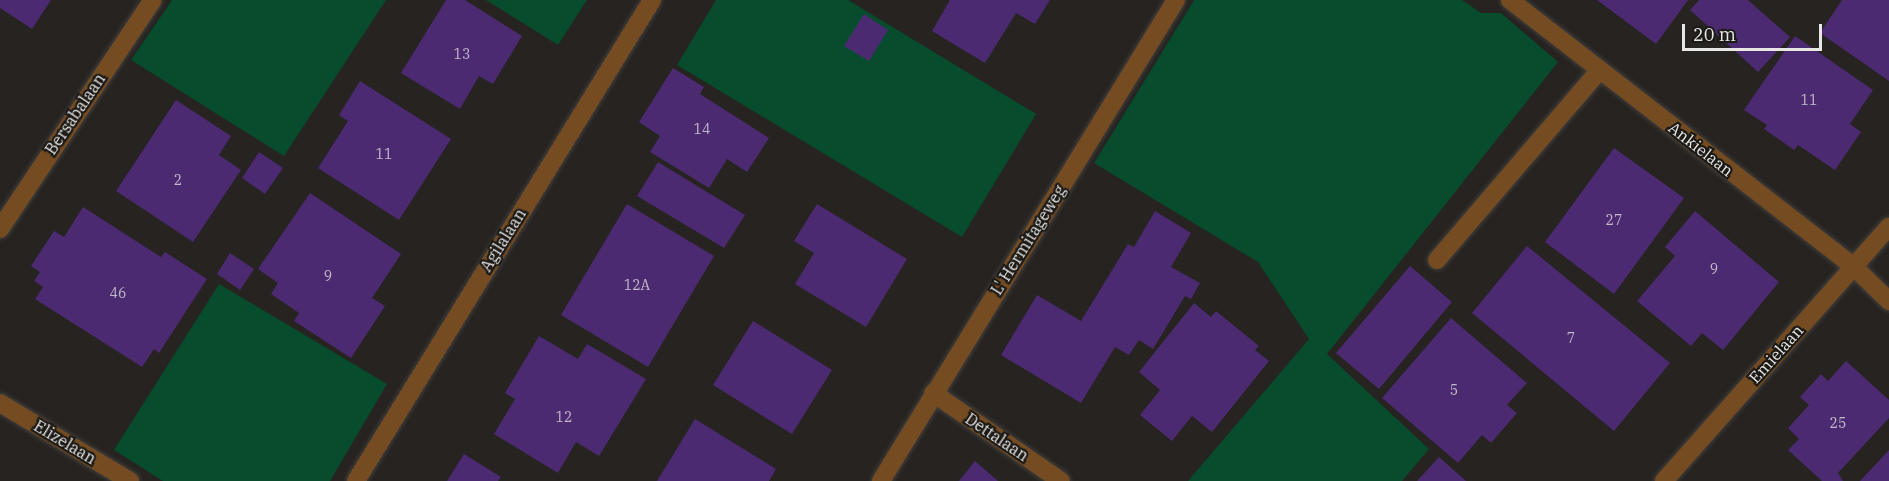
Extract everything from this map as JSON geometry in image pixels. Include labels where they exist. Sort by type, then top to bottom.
[{"type":"street","name":"Bersabalaan","points":[[0,229],[153,0]]},
{"type":"street","name":"Agilalaan","points":[[356,481],[652,0]]},
{"type":"street","name":"L' Hermitageweg","points":[[881,481],[1176,0]]},
{"type":"street","name":"Ankielaan","points":[[1510,0],[1854,267],[1889,301]]},
{"type":"street","points":[[1437,260],[1600,70]]},
{"type":"street","name":"Emielaan","points":[[1664,481],[1889,227]]},
{"type":"street","name":"Dettalaan","points":[[933,393],[1061,481]]},
{"type":"street","name":"Elizelaan","points":[[0,403],[130,481]]},
{"type":"green space","points":[[172,0],[386,0],[284,156],[131,60]]},
{"type":"green space","points":[[486,0],[587,0],[558,45]]},
{"type":"green space","points":[[716,0],[848,0],[1036,114],[962,237],[677,65]]},
{"type":"green space","points":[[1194,0],[1462,0],[1481,13],[1501,13],[1558,62],[1327,354],[1429,449],[1402,481],[1188,481],[1309,339],[1258,262],[1094,163]]},
{"type":"green space","points":[[219,284],[387,384],[330,481],[163,481],[114,450]]},
{"type":"building","points":[[0,0],[51,0],[32,29],[0,8]]},
{"type":"building","points":[[446,0],[465,0],[522,36],[493,84],[479,76],[460,109],[401,73]]},
{"type":"building","points":[[950,0],[1050,0],[1035,24],[1016,13],[985,63],[932,31]]},
{"type":"building","points":[[1597,0],[1688,0],[1656,44]]},
{"type":"building","points":[[1699,0],[1748,0],[1790,37],[1758,72],[1690,10]]},
{"type":"building","points":[[1842,0],[1889,0],[1889,81],[1820,33]]},
{"type":"building","points":[[864,14],[888,30],[869,61],[844,46]]},
{"type":"building","points":[[1795,36],[1873,90],[1850,124],[1861,132],[1835,170],[1798,145],[1794,150],[1764,129],[1767,125],[1744,110]]},
{"type":"building","points":[[673,68],[704,87],[700,94],[769,138],[747,172],[727,159],[709,188],[650,152],[660,136],[639,122]]},
{"type":"building","points":[[360,81],[451,139],[399,220],[318,168],[348,121],[339,115]]},
{"type":"building","points":[[176,100],[231,136],[219,155],[241,170],[193,242],[116,191]]},
{"type":"building","points":[[1614,148],[1684,198],[1614,294],[1545,242]]},
{"type":"building","points":[[259,152],[283,168],[265,194],[242,178]]},
{"type":"building","points":[[658,162],[745,215],[724,248],[637,196]]},
{"type":"building","points":[[310,193],[401,254],[372,298],[385,306],[351,358],[294,321],[299,313],[271,294],[278,283],[258,269]]},
{"type":"building","points":[[627,204],[714,256],[648,367],[561,315]]},
{"type":"building","points":[[817,204],[907,259],[866,327],[795,284],[814,253],[794,241]]},
{"type":"building","points":[[83,207],[161,257],[165,252],[207,279],[159,353],[154,349],[142,367],[35,299],[43,287],[34,281],[40,272],[31,266],[54,231],[64,237]]},
{"type":"building","points":[[1155,211],[1191,233],[1171,267],[1200,283],[1191,299],[1185,296],[1153,349],[1139,340],[1129,355],[1115,347],[1081,403],[1001,355],[1037,295],[1081,321],[1128,244],[1134,247]]},
{"type":"building","points":[[1695,211],[1779,282],[1723,350],[1702,333],[1691,346],[1637,301],[1675,256],[1665,247]]},
{"type":"building","points":[[1527,246],[1670,363],[1614,431],[1472,313]]},
{"type":"building","points":[[230,253],[254,269],[240,290],[217,274]]},
{"type":"building","points":[[1410,266],[1452,302],[1379,389],[1336,353]]},
{"type":"building","points":[[1194,303],[1211,317],[1216,311],[1259,346],[1255,350],[1269,361],[1212,432],[1192,416],[1172,441],[1140,415],[1160,390],[1139,372]]},
{"type":"building","points":[[1451,318],[1527,383],[1507,405],[1517,413],[1491,443],[1482,435],[1458,463],[1382,398]]},
{"type":"building","points":[[753,321],[832,370],[792,434],[713,385]]},
{"type":"building","points":[[539,336],[578,359],[587,344],[646,379],[599,456],[576,442],[558,473],[494,434],[515,399],[505,393]]},
{"type":"building","points":[[1846,361],[1889,400],[1889,418],[1838,473],[1843,481],[1822,481],[1788,450],[1799,439],[1788,428],[1809,405],[1800,397],[1821,374],[1828,381]]},
{"type":"building","points":[[695,419],[776,469],[769,481],[657,481]]},
{"type":"building","points":[[1889,450],[1889,481],[1860,481]]},
{"type":"building","points":[[464,454],[501,477],[498,481],[447,481]]},
{"type":"building","points":[[1439,457],[1466,481],[1417,481]]},
{"type":"building","points":[[975,461],[998,481],[959,481]]}]
